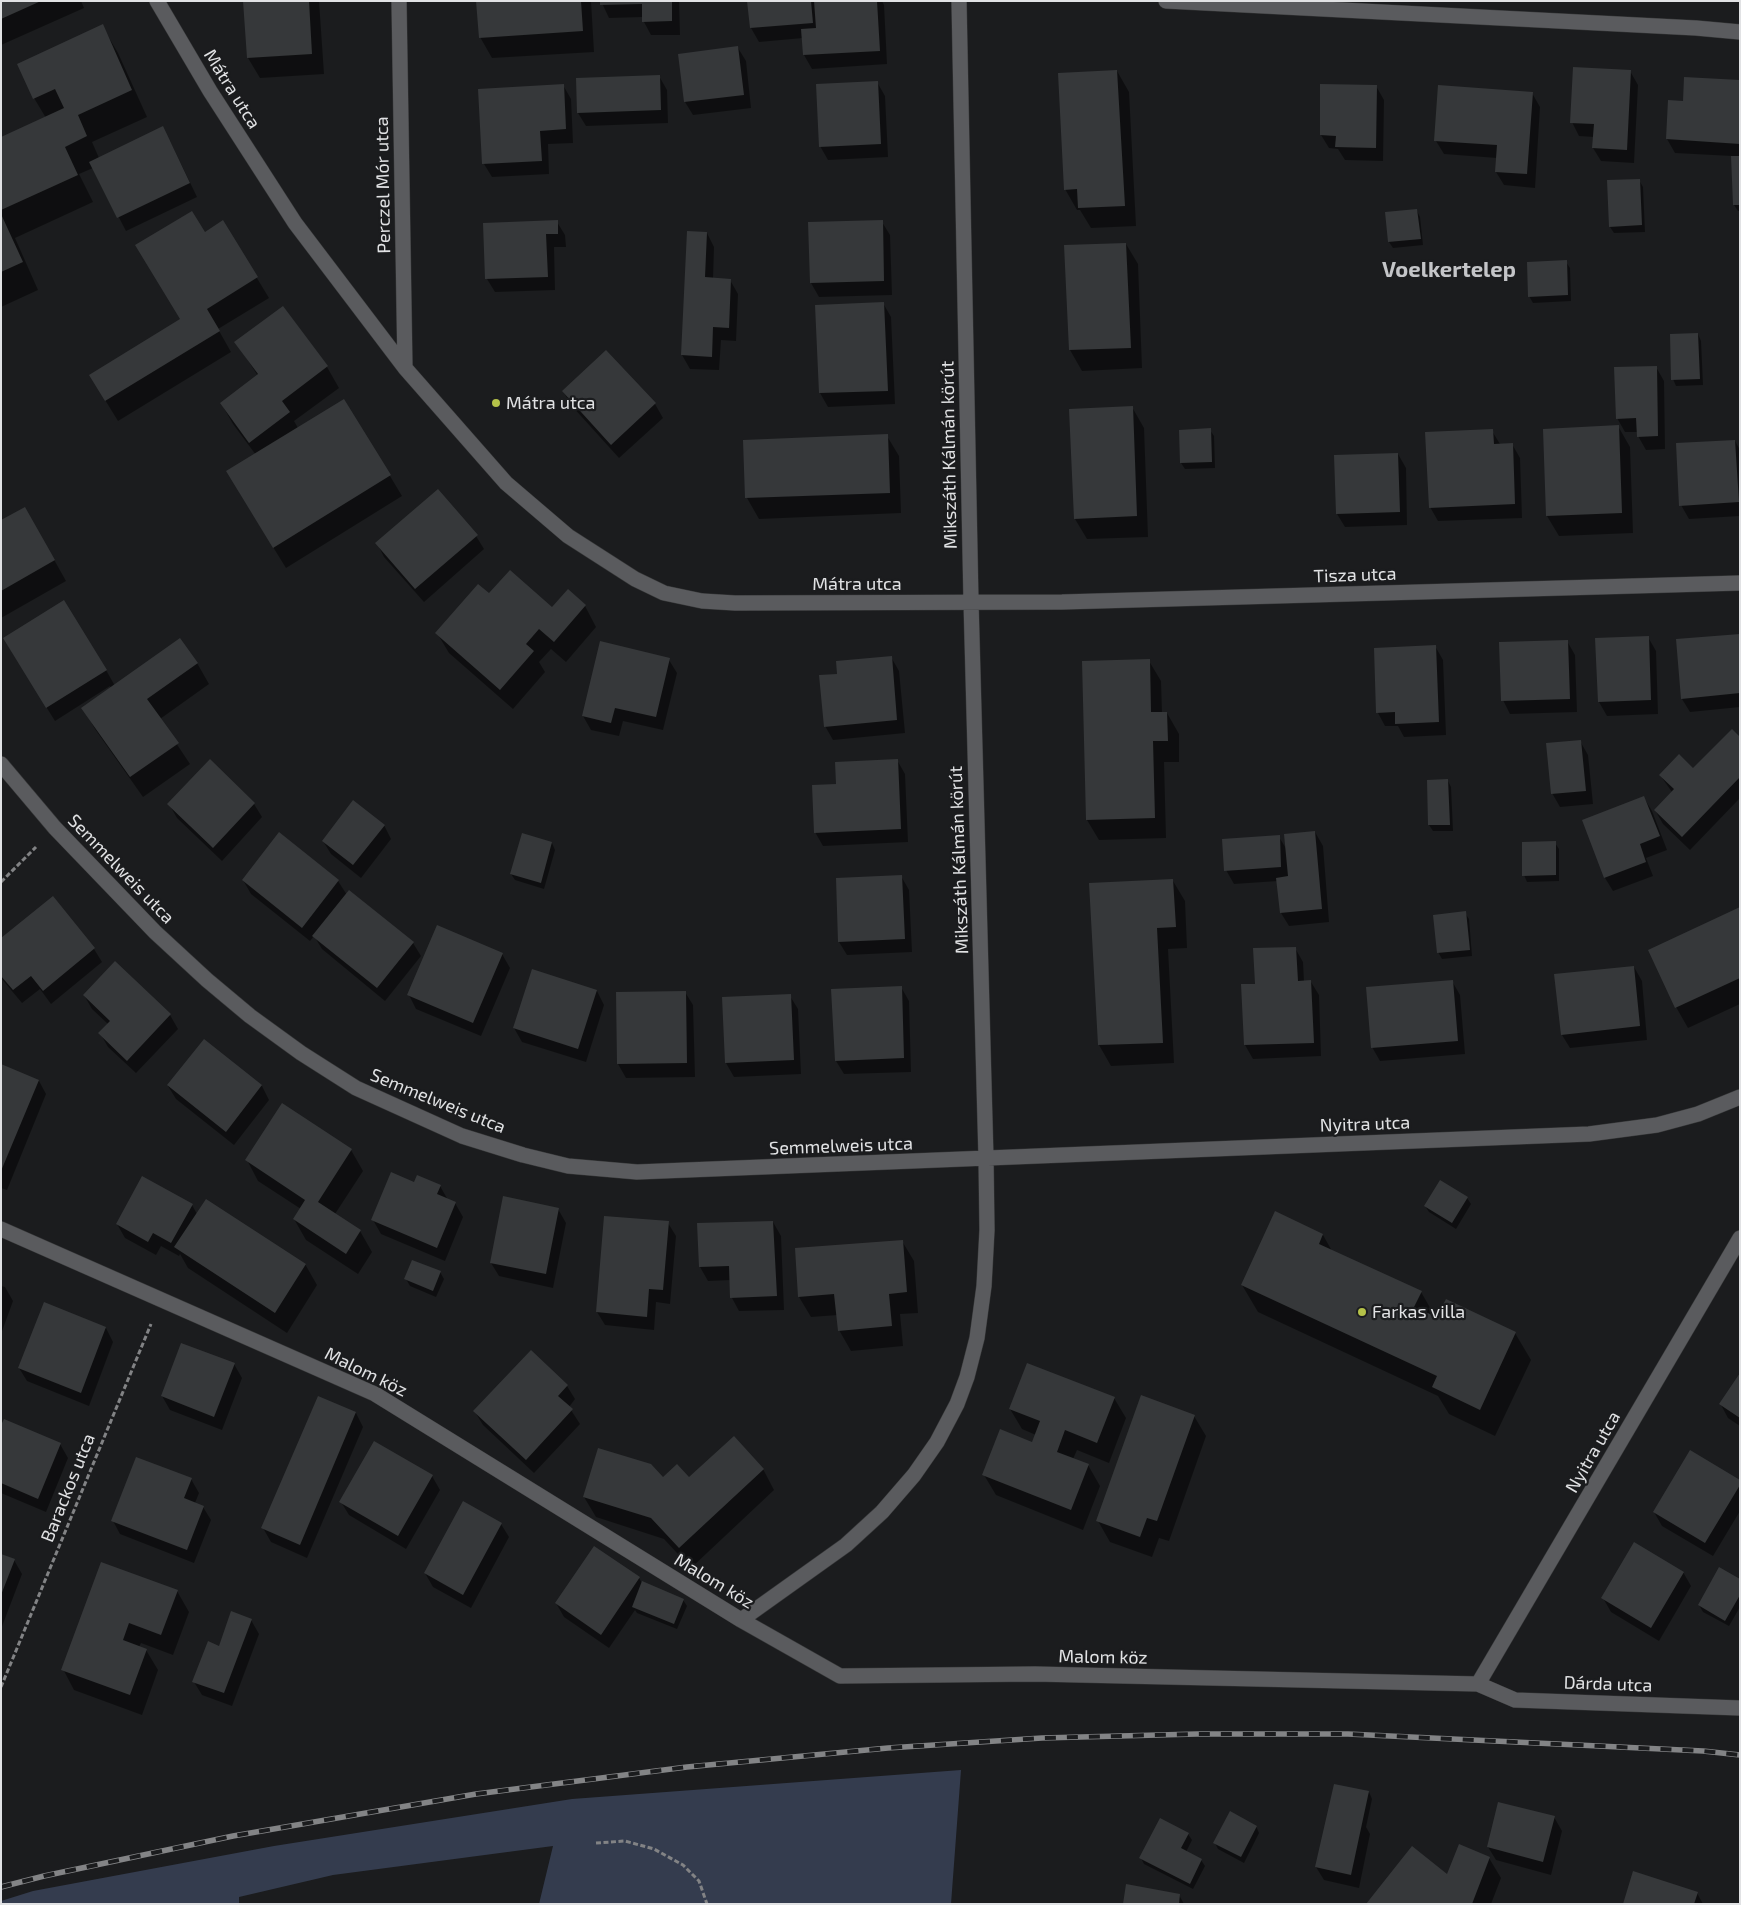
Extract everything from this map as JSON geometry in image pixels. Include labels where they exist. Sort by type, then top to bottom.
[{"type":"street","name":"Mátra utca","points":[[157,1],[210,91],[295,223],[406,368],[506,483],[568,536],[635,580],[664,593],[702,601],[734,603],[971,601]]},
{"type":"street","name":"Perczel Mór utca","points":[[399,1],[406,368]]},
{"type":"street","name":"Mikszáth Kálmán körút","points":[[741,1620],[846,1545],[882,1512],[914,1475],[937,1442],[960,1395],[967,1377],[977,1338],[984,1286],[987,1230],[971,601],[959,1]]},
{"type":"street","points":[[1166,1],[1696,28],[1740,32]]},
{"type":"street","name":"Tisza utca","points":[[971,601],[1062,602],[1740,583]]},
{"type":"street","name":"Semmelweis utca","points":[[1,764],[55,828],[155,932],[207,980],[250,1016],[301,1053],[356,1088],[462,1136],[523,1155],[568,1166],[637,1172],[986,1158]]},
{"type":"street","name":"Nyitra utca","points":[[986,1158],[1590,1134],[1657,1125],[1698,1114],[1740,1096]]},
{"type":"street","name":"Malom köz","points":[[1,1229],[375,1394],[741,1620],[840,1676],[1035,1674],[1478,1684]]},
{"type":"street","name":"Nyitra utca","points":[[1478,1684],[1740,1238]]},
{"type":"street","name":"Dárda utca","points":[[1478,1684],[1515,1700],[1740,1708]]},
{"type":"path","points":[[1,882],[55,828]]},
{"type":"path","name":"Barackos utca","points":[[1,1687],[161,1300]]},
{"type":"path","points":[[596,1843],[625,1841],[654,1849],[683,1865],[699,1881],[707,1904]]},
{"type":"shaded area","points":[[961,1770],[951,1904],[539,1904],[553,1846],[333,1875],[239,1897],[239,1904],[1,1904],[1,1901],[33,1891],[274,1846],[572,1799]]},
{"type":"building","points":[[1,1],[41,1],[1,19]]},
{"type":"building","points":[[243,1],[309,1],[312,54],[247,58]]},
{"type":"building","points":[[476,1],[581,1],[583,31],[479,38]]},
{"type":"building","points":[[600,1],[672,1],[672,21],[642,22],[642,4],[600,5]]},
{"type":"building","points":[[747,1],[811,1],[813,23],[750,28]]},
{"type":"building","points":[[814,1],[877,1],[880,51],[803,55],[801,29],[816,28]]},
{"type":"building","points":[[103,24],[132,90],[78,115],[87,136],[65,147],[78,175],[1,210],[1,137],[64,108],[55,89],[33,99],[17,64]]},
{"type":"building","points":[[738,46],[744,95],[684,102],[678,54]]},
{"type":"building","points":[[1573,67],[1631,70],[1627,150],[1592,148],[1594,124],[1570,123]]},
{"type":"building","points":[[1117,70],[1125,206],[1078,208],[1077,189],[1064,190],[1058,73]]},
{"type":"building","points":[[660,75],[661,110],[577,113],[576,78]]},
{"type":"building","points":[[1684,77],[1740,80],[1740,144],[1666,139],[1668,100],[1683,101]]},
{"type":"building","points":[[878,81],[881,144],[819,147],[816,84]]},
{"type":"building","points":[[564,84],[566,129],[540,131],[542,161],[482,164],[478,89]]},
{"type":"building","points":[[1320,84],[1377,85],[1376,148],[1335,147],[1336,136],[1320,135]]},
{"type":"building","points":[[1438,85],[1533,92],[1527,174],[1495,172],[1497,145],[1434,141]]},
{"type":"building","points":[[163,126],[190,183],[117,218],[89,162]]},
{"type":"building","points":[[1731,156],[1740,156],[1740,205],[1733,205]]},
{"type":"building","points":[[1640,179],[1642,225],[1609,227],[1607,180]]},
{"type":"building","points":[[1417,209],[1421,239],[1388,242],[1385,212]]},
{"type":"building","points":[[192,211],[205,232],[223,220],[258,277],[207,309],[220,331],[105,401],[89,375],[180,319],[135,245]]},
{"type":"building","points":[[1,214],[23,262],[1,272]]},
{"type":"building","points":[[558,220],[558,234],[546,234],[548,277],[485,279],[483,223]]},
{"type":"building","points":[[883,220],[884,281],[810,283],[808,222]]},
{"type":"building","points":[[687,231],[707,232],[705,277],[731,279],[729,328],[713,327],[712,357],[681,355]]},
{"type":"building","points":[[1126,243],[1131,348],[1069,350],[1064,245]]},
{"type":"building","points":[[1567,260],[1568,295],[1528,297],[1527,262]]},
{"type":"building","points":[[884,302],[888,391],[819,393],[815,305]]},
{"type":"building","points":[[283,306],[328,366],[282,401],[290,412],[249,443],[220,403],[258,374],[234,342]]},
{"type":"building","points":[[1698,333],[1700,379],[1671,380],[1670,334]]},
{"type":"building","points":[[606,350],[656,403],[611,445],[562,391]]},
{"type":"building","points":[[1657,366],[1658,436],[1637,437],[1636,418],[1616,419],[1614,367]]},
{"type":"building","points":[[344,399],[391,475],[273,548],[226,471]]},
{"type":"building","points":[[1133,406],[1137,516],[1074,519],[1069,409]]},
{"type":"building","points":[[1619,425],[1622,513],[1546,516],[1543,429]]},
{"type":"building","points":[[1211,428],[1212,462],[1180,463],[1179,430]]},
{"type":"building","points":[[1493,429],[1494,444],[1513,443],[1515,504],[1429,508],[1425,432]]},
{"type":"building","points":[[888,434],[890,493],[745,498],[743,440]]},
{"type":"building","points":[[1735,440],[1739,502],[1679,506],[1676,443]]},
{"type":"building","points":[[1398,453],[1400,512],[1336,514],[1334,455]]},
{"type":"building","points":[[438,489],[478,535],[415,589],[375,543]]},
{"type":"building","points":[[25,507],[55,560],[1,591],[1,520]]},
{"type":"building","points":[[510,570],[552,607],[568,589],[586,605],[554,642],[539,629],[526,644],[534,651],[500,690],[435,633],[478,584],[489,593]]},
{"type":"building","points":[[64,600],[107,670],[46,708],[3,638]]},
{"type":"building","points":[[1740,634],[1740,693],[1681,699],[1676,639]]},
{"type":"building","points":[[1649,636],[1651,700],[1598,702],[1595,638]]},
{"type":"building","points":[[180,638],[198,663],[147,699],[179,743],[130,777],[81,708]]},
{"type":"building","points":[[1568,640],[1570,699],[1501,701],[1499,642]]},
{"type":"building","points":[[600,641],[670,658],[656,717],[615,708],[611,723],[582,716]]},
{"type":"building","points":[[1436,645],[1439,722],[1395,724],[1395,712],[1376,713],[1374,648]]},
{"type":"building","points":[[892,656],[897,720],[824,727],[819,675],[837,674],[836,661]]},
{"type":"building","points":[[1150,659],[1151,712],[1167,712],[1168,741],[1153,741],[1155,818],[1086,820],[1082,661]]},
{"type":"building","points":[[1732,729],[1740,737],[1740,777],[1682,837],[1654,810],[1674,789],[1659,775],[1679,754],[1693,768]]},
{"type":"building","points":[[1581,740],[1586,791],[1551,794],[1546,743]]},
{"type":"building","points":[[210,759],[255,803],[213,848],[167,804]]},
{"type":"building","points":[[898,759],[901,829],[814,833],[812,785],[836,784],[835,762]]},
{"type":"building","points":[[1448,779],[1450,825],[1428,825],[1427,780]]},
{"type":"building","points":[[1644,796],[1660,836],[1640,844],[1646,862],[1604,878],[1582,820]]},
{"type":"building","points":[[353,800],[385,825],[353,865],[322,841]]},
{"type":"building","points":[[1315,831],[1322,909],[1280,913],[1276,878],[1288,876],[1284,834]]},
{"type":"building","points":[[279,832],[339,880],[302,928],[242,880]]},
{"type":"building","points":[[522,833],[552,842],[541,883],[510,874]]},
{"type":"building","points":[[1280,835],[1281,867],[1224,871],[1222,839]]},
{"type":"building","points":[[1556,841],[1556,875],[1522,876],[1522,842]]},
{"type":"building","points":[[902,875],[905,939],[838,942],[836,878]]},
{"type":"building","points":[[1173,879],[1176,927],[1157,928],[1163,1043],[1098,1045],[1089,883]]},
{"type":"building","points":[[349,890],[414,942],[377,988],[312,936]]},
{"type":"building","points":[[53,896],[95,948],[43,991],[31,976],[13,990],[1,976],[1,938]]},
{"type":"building","points":[[1740,907],[1740,978],[1675,1008],[1648,950]]},
{"type":"building","points":[[1466,911],[1470,950],[1437,953],[1433,915]]},
{"type":"building","points":[[437,925],[503,953],[473,1023],[407,995]]},
{"type":"building","points":[[1296,947],[1298,981],[1311,980],[1314,1043],[1244,1045],[1241,984],[1255,984],[1253,948]]},
{"type":"building","points":[[115,961],[171,1014],[127,1061],[98,1033],[110,1021],[83,995]]},
{"type":"building","points":[[1634,966],[1640,1026],[1561,1035],[1554,974]]},
{"type":"building","points":[[532,969],[597,990],[578,1049],[513,1028]]},
{"type":"building","points":[[1453,980],[1458,1041],[1371,1048],[1366,987]]},
{"type":"building","points":[[902,986],[904,1058],[835,1061],[831,989]]},
{"type":"building","points":[[686,991],[687,1063],[617,1064],[616,992]]},
{"type":"building","points":[[791,994],[794,1060],[725,1063],[722,997]]},
{"type":"building","points":[[204,1039],[262,1085],[226,1132],[167,1085]]},
{"type":"building","points":[[1,1064],[39,1080],[1,1171]]},
{"type":"building","points":[[282,1103],[352,1149],[318,1202],[361,1230],[346,1254],[293,1219],[305,1200],[245,1160]]},
{"type":"building","points":[[391,1172],[414,1182],[417,1175],[441,1185],[437,1194],[456,1202],[437,1248],[371,1220]]},
{"type":"building","points":[[142,1176],[193,1204],[171,1243],[153,1233],[148,1242],[116,1224]]},
{"type":"building","points":[[1440,1180],[1468,1197],[1452,1223],[1424,1206]]},
{"type":"building","points":[[503,1196],[559,1208],[546,1274],[490,1263]]},
{"type":"building","points":[[206,1199],[306,1264],[275,1313],[174,1247]]},
{"type":"building","name":"Farkas villa","points":[[1275,1211],[1323,1234],[1319,1244],[1422,1291],[1414,1307],[1437,1317],[1446,1299],[1516,1332],[1480,1410],[1432,1387],[1437,1376],[1241,1285]]},
{"type":"building","points":[[604,1216],[669,1221],[663,1290],[649,1289],[647,1317],[596,1312]]},
{"type":"building","points":[[773,1221],[777,1296],[730,1298],[729,1266],[699,1267],[697,1223]]},
{"type":"building","points":[[903,1240],[907,1292],[889,1294],[892,1326],[838,1331],[834,1294],[798,1297],[795,1248]]},
{"type":"building","points":[[412,1260],[441,1271],[433,1291],[404,1279]]},
{"type":"building","points":[[44,1302],[106,1327],[81,1393],[18,1368]]},
{"type":"building","points":[[181,1343],[235,1363],[214,1417],[161,1396]]},
{"type":"building","points":[[531,1350],[568,1385],[558,1396],[573,1409],[526,1460],[473,1411]]},
{"type":"building","points":[[1027,1363],[1115,1397],[1097,1443],[1065,1430],[1057,1452],[1089,1464],[1071,1510],[982,1475],[1000,1429],[1032,1442],[1040,1421],[1009,1409]]},
{"type":"building","points":[[1740,1373],[1740,1418],[1719,1404]]},
{"type":"building","points":[[1141,1395],[1195,1415],[1157,1521],[1147,1518],[1140,1537],[1096,1521]]},
{"type":"building","points":[[318,1396],[356,1412],[300,1545],[261,1528]]},
{"type":"building","points":[[4,1419],[61,1443],[38,1499],[1,1483],[1,1425]]},
{"type":"building","points":[[734,1436],[764,1469],[679,1548],[651,1518],[583,1497],[598,1448],[651,1464],[663,1477],[677,1464],[689,1477]]},
{"type":"building","points":[[374,1441],[433,1475],[398,1536],[339,1502]]},
{"type":"building","points":[[1690,1450],[1740,1480],[1740,1485],[1705,1543],[1653,1512]]},
{"type":"building","points":[[136,1457],[192,1478],[184,1498],[204,1506],[187,1550],[111,1521]]},
{"type":"building","points":[[463,1501],[502,1523],[463,1595],[424,1573]]},
{"type":"building","points":[[1634,1542],[1684,1572],[1651,1628],[1601,1598]]},
{"type":"building","points":[[594,1546],[640,1577],[601,1635],[555,1603]]},
{"type":"building","points":[[1,1554],[15,1559],[1,1595]]},
{"type":"building","points":[[101,1562],[178,1590],[161,1635],[129,1623],[123,1640],[147,1649],[130,1695],[61,1670]]},
{"type":"building","points":[[1719,1567],[1740,1579],[1740,1595],[1725,1621],[1698,1605]]},
{"type":"building","points":[[642,1581],[684,1599],[674,1624],[632,1607]]},
{"type":"building","points":[[231,1611],[252,1619],[224,1693],[192,1682],[208,1641],[219,1646]]},
{"type":"building","points":[[1334,1784],[1369,1791],[1351,1875],[1315,1867]]},
{"type":"building","points":[[1498,1802],[1555,1816],[1543,1862],[1487,1847]]},
{"type":"building","points":[[1230,1811],[1257,1826],[1241,1857],[1213,1843]]},
{"type":"building","points":[[1160,1818],[1189,1833],[1181,1848],[1202,1859],[1190,1884],[1139,1858]]},
{"type":"building","points":[[1459,1844],[1490,1857],[1472,1904],[1366,1904],[1412,1846],[1447,1874]]},
{"type":"building","points":[[1633,1871],[1698,1892],[1694,1904],[1623,1904]]},
{"type":"building","points":[[1126,1884],[1180,1894],[1179,1904],[1123,1904]]},
{"type":"railway","points":[[1,1887],[44,1876],[233,1836],[476,1794],[687,1767],[888,1748],[1042,1738],[1197,1734],[1348,1734],[1703,1751],[1740,1755]]},
{"type":"place","name":"Mátra utca","points":[[496,403]]},
{"type":"place","name":"Farkas villa","points":[[1362,1312]]},
{"type":"district","name":"Voelkertelep","points":[[1449,270]]}]
